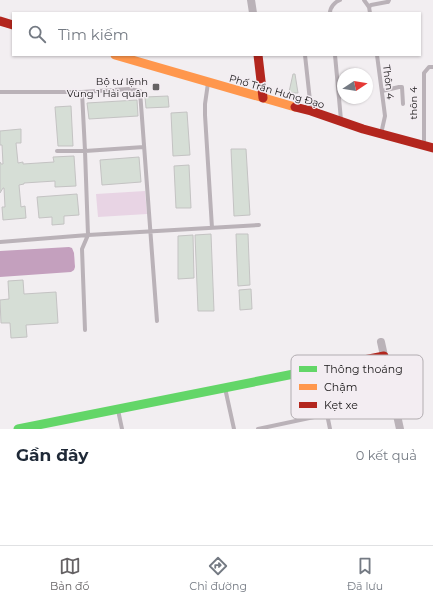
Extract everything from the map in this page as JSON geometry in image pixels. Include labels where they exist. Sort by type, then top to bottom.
[{"type":"street","points":[[251,0],[253,12]]},
{"type":"street","points":[[0,21],[12,25]]},
{"type":"street","name":"Phố Trần Hưng Đạo","points":[[118,56],[311,111],[381,134],[428,146]]},
{"type":"street","points":[[258,56],[262,98]]},
{"type":"street","points":[[381,342],[384,355]]},
{"type":"street","points":[[18,429],[291,375]]},
{"type":"street","points":[[398,419],[400,429]]},
{"type":"lane","points":[[330,12],[336,2],[340,0]]},
{"type":"lane","points":[[364,0],[369,7],[370,12]]},
{"type":"lane","points":[[369,7],[371,5],[388,2],[389,0]]},
{"type":"lane","points":[[305,56],[311,111]]},
{"type":"lane","points":[[334,56],[341,122]]},
{"type":"lane","name":"Thôn 4","points":[[377,56],[385,116],[381,134]]},
{"type":"lane","name":"thôn 4","points":[[428,146],[424,73],[429,67],[433,66]]},
{"type":"lane","points":[[208,82],[205,109],[212,228]]},
{"type":"lane","points":[[382,90],[398,87],[402,88],[403,104]]},
{"type":"lane","points":[[0,92],[140,91],[157,321]]},
{"type":"lane","points":[[82,92],[88,235],[82,249],[85,330]]},
{"type":"lane","points":[[58,151],[85,151],[144,147]]},
{"type":"lane","points":[[0,242],[88,235],[260,225]]},
{"type":"lane","points":[[225,388],[234,429]]},
{"type":"lane","points":[[118,409],[122,429]]},
{"type":"lane","points":[[258,429],[306,419]]},
{"type":"lane","points":[[328,419],[330,429]]},
{"type":"shaded area","points":[[145,191],[147,214],[98,217],[96,194]]},
{"type":"shaded area","points":[[72,248],[74,253],[75,267],[71,272],[0,277],[0,251]]},
{"type":"building","points":[[293,74],[295,74],[298,93],[289,92]]},
{"type":"building","points":[[168,96],[169,107],[146,108],[145,97]]},
{"type":"building","points":[[137,100],[138,116],[89,119],[87,103]]},
{"type":"building","points":[[71,106],[73,146],[58,146],[55,107]]},
{"type":"building","points":[[187,112],[190,155],[173,156],[171,113]]},
{"type":"building","points":[[21,129],[21,143],[16,143],[18,163],[54,162],[53,157],[74,156],[76,186],[55,187],[55,181],[24,183],[19,185],[21,207],[25,206],[26,218],[3,220],[2,207],[5,207],[4,188],[0,193],[0,162],[3,164],[2,145],[0,145],[0,131]]},
{"type":"building","points":[[231,149],[246,149],[250,215],[234,216]]},
{"type":"building","points":[[139,157],[141,182],[102,185],[100,160]]},
{"type":"building","points":[[189,165],[191,208],[176,208],[174,166]]},
{"type":"building","points":[[77,194],[79,215],[64,216],[64,224],[52,225],[52,217],[39,218],[37,197]]},
{"type":"building","points":[[211,234],[214,311],[198,311],[195,235]]},
{"type":"building","points":[[236,234],[248,234],[250,285],[238,286]]},
{"type":"building","points":[[193,235],[194,278],[178,279],[178,236]]},
{"type":"building","points":[[23,280],[24,294],[56,292],[58,323],[26,325],[27,337],[11,338],[10,323],[1,323],[0,300],[9,299],[8,281]]},
{"type":"building","points":[[251,289],[252,309],[240,310],[239,290]]},
{"type":"traffic: fast","points":[[18,429],[291,375]]},
{"type":"traffic: slow","points":[[118,56],[295,107]]},
{"type":"traffic: jam","points":[[0,21],[12,25]]},
{"type":"traffic: jam","points":[[258,56],[263,98]]},
{"type":"traffic: jam","points":[[295,107],[363,129],[433,148]]},
{"type":"place","name":"Bộ tư lệnh Vùng 1 Hải quân","points":[[156,87]]}]
